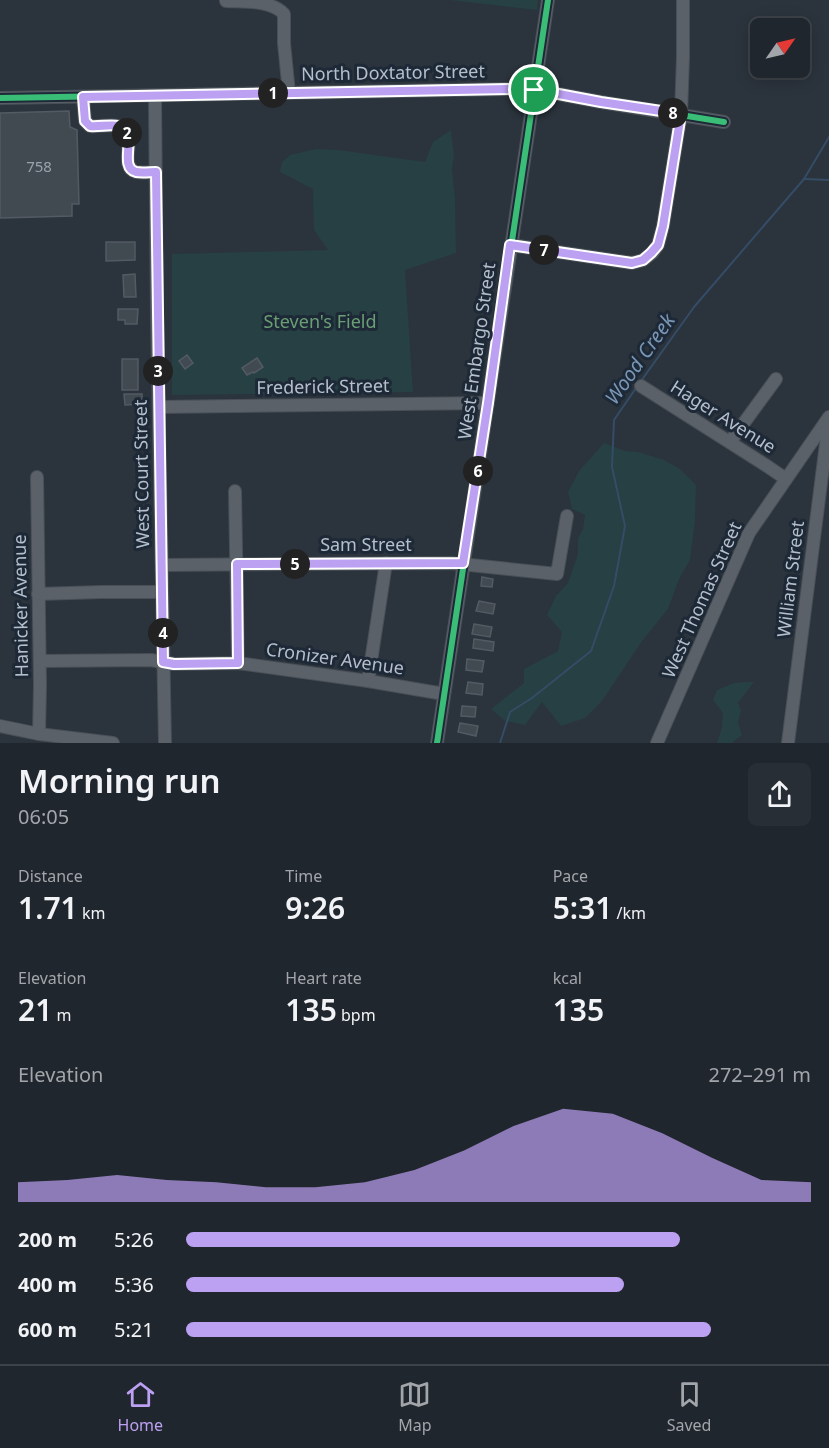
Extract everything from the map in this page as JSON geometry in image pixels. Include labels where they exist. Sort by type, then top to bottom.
[{"type":"street","name":"West Embargo Street","points":[[437,743],[548,0]]},
{"type":"street","points":[[510,245],[632,263],[643,260],[658,245],[681,114],[683,0]]},
{"type":"street","points":[[226,1],[270,5],[278,8],[284,14],[284,43],[289,93]]},
{"type":"street","name":"North Doxtator Street","points":[[0,98],[509,89],[534,90],[724,122]]},
{"type":"street","name":"West Court Street","points":[[155,96],[165,743]]},
{"type":"street","points":[[83,97],[85,121],[90,126],[119,126],[125,129],[129,140],[128,164],[132,170],[156,172]]},
{"type":"street","points":[[730,442],[776,379]]},
{"type":"street","name":"Hager Avenue","points":[[641,386],[786,479]]},
{"type":"street","name":"Frederick Street","points":[[159,407],[488,403]]},
{"type":"street","name":"West Thomas Street","points":[[657,743],[749,533],[829,418]]},
{"type":"street","name":"William Street","points":[[788,743],[829,418]]},
{"type":"street","name":"Hanicker Avenue","points":[[37,477],[39,734]]},
{"type":"street","points":[[235,491],[238,663]]},
{"type":"street","name":"Sam Street","points":[[162,565],[463,563],[557,574],[567,516]]},
{"type":"street","points":[[368,681],[386,563]]},
{"type":"street","points":[[38,594],[162,592]]},
{"type":"street","name":"Cronizer Avenue","points":[[40,661],[151,660],[174,664],[238,663],[444,694]]},
{"type":"street","points":[[0,726],[39,734],[113,743]]},
{"type":"green space","points":[[450,0],[538,0],[537,10]]},
{"type":"green space","name":"Steven's Field","points":[[451,130],[454,155],[452,168],[456,253],[405,270],[413,392],[172,395],[172,254],[328,250],[314,230],[313,189],[280,172],[282,162],[290,155],[316,149],[425,162],[433,142]]},
{"type":"green space","points":[[604,443],[625,451],[639,452],[664,460],[680,469],[696,485],[695,521],[690,560],[679,579],[668,609],[640,644],[602,701],[585,718],[561,726],[542,702],[525,725],[505,721],[491,709],[524,683],[524,669],[558,651],[562,632],[547,615],[556,596],[568,583],[578,554],[578,538],[583,529],[585,515],[572,509],[568,492],[579,471]]},
{"type":"green space","points":[[754,682],[738,703],[741,710],[738,723],[742,735],[733,743],[717,743],[723,713],[713,700],[717,690],[734,683]]},
{"type":"building","points":[[69,111],[70,127],[77,130],[79,204],[72,204],[72,216],[0,218],[0,113]]},
{"type":"building","points":[[106,242],[135,242],[135,260],[106,261]]},
{"type":"building","points":[[135,274],[136,297],[124,297],[123,275]]},
{"type":"building","points":[[118,309],[138,309],[137,324],[125,324],[125,320],[118,320]]},
{"type":"building","points":[[187,355],[193,363],[185,369],[179,361]]},
{"type":"building","points":[[257,358],[263,367],[247,375],[242,368]]},
{"type":"building","points":[[122,359],[138,359],[138,390],[122,390]]},
{"type":"building","points":[[124,394],[142,394],[142,404],[125,405]]},
{"type":"building","points":[[482,577],[493,579],[492,587],[481,586]]},
{"type":"building","points":[[479,601],[495,604],[493,614],[476,611]]},
{"type":"building","points":[[474,624],[492,627],[490,637],[472,634]]},
{"type":"building","points":[[474,639],[494,642],[493,651],[473,648]]},
{"type":"building","points":[[467,659],[484,661],[482,672],[466,670]]},
{"type":"building","points":[[468,682],[483,684],[482,695],[466,693]]},
{"type":"building","points":[[462,706],[476,707],[475,717],[461,716]]},
{"type":"building","points":[[460,723],[478,726],[476,736],[458,732]]},
{"type":"waterway","name":"Wood Creek","points":[[641,381],[694,307],[804,179],[829,137]]},
{"type":"waterway","points":[[805,179],[829,180]]},
{"type":"waterway","name":"Wood Creek","points":[[500,743],[510,712],[532,698],[591,651],[614,586],[625,526],[612,467],[614,420],[636,388]]},
{"type":"cycle path","points":[[437,743],[548,0]]},
{"type":"cycle path","points":[[0,98],[509,89],[548,92],[724,122]]},
{"type":"route","points":[[534,90],[681,114],[663,226],[658,245],[643,260],[632,263],[510,245],[463,563],[237,564],[238,663],[174,664],[163,662],[156,172],[132,170],[128,164],[129,140],[125,129],[119,126],[90,126],[85,121],[83,97],[534,90]]}]
